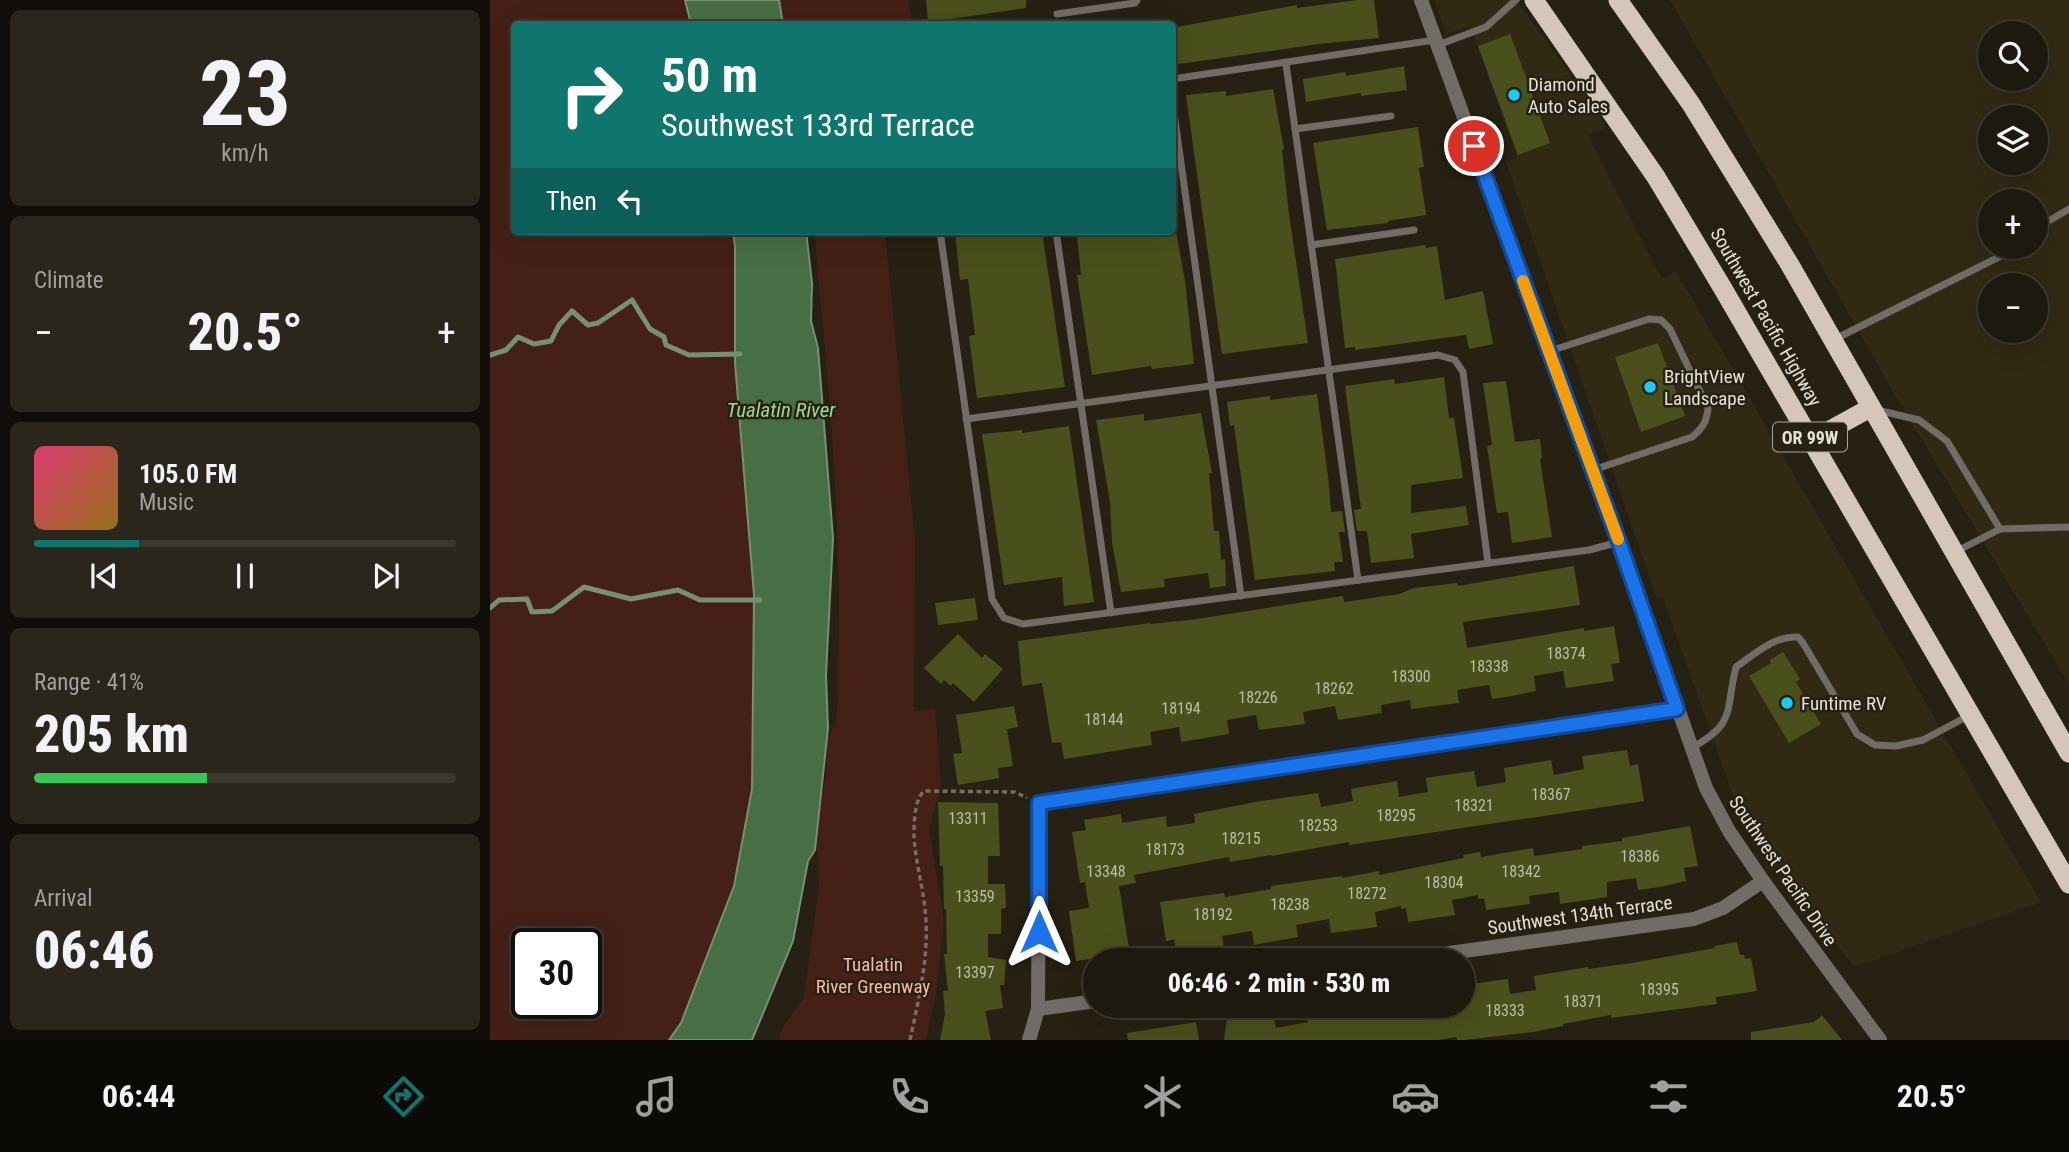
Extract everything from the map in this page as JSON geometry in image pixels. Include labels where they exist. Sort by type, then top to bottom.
[{"type":"highway","name":"Southwest Pacific Highway","points":[[1534,0],[1656,177],[2069,884]]},
{"type":"highway","name":"OR 99W","points":[[1618,0],[1691,104],[1790,265],[1953,553],[2067,745]]},
{"type":"highway","points":[[1636,0],[1645,38]]},
{"type":"highway","points":[[1812,440],[1870,408]]},
{"type":"street","name":"Southwest Pacific Drive","points":[[1421,0],[1619,542],[1691,748],[1717,810],[1763,881],[1880,1040]]},
{"type":"street","points":[[1029,1040],[1038,1009],[1039,803],[1677,709]]},
{"type":"street","name":"Southwest 134th Terrace","points":[[1475,949],[1694,919],[1723,908],[1763,881]]},
{"type":"street","points":[[1038,1009],[1083,1003]]},
{"type":"lane","points":[[1058,14],[1135,3],[1137,0]]},
{"type":"lane","points":[[1176,78],[1436,43],[1486,27],[1516,0]]},
{"type":"lane","points":[[1286,64],[1357,580]]},
{"type":"lane","points":[[1295,129],[1391,116]]},
{"type":"lane","points":[[1176,128],[1241,596]]},
{"type":"lane","points":[[2048,221],[2069,209]]},
{"type":"lane","points":[[1311,245],[1414,230]]},
{"type":"lane","points":[[941,235],[992,599],[1004,618],[1023,624],[1589,550],[1619,542]]},
{"type":"lane","points":[[1057,235],[1111,613]]},
{"type":"lane","points":[[1832,341],[1995,259]]},
{"type":"lane","points":[[1549,352],[1649,319],[1661,320],[1670,329],[1708,408],[1707,419],[1692,437],[1592,470]]},
{"type":"lane","points":[[966,419],[1438,355],[1455,360],[1464,372],[1489,563]]},
{"type":"lane","points":[[1870,408],[1919,420],[1947,441],[2000,529]]},
{"type":"lane","points":[[1953,553],[2000,529],[2069,527]]},
{"type":"lane","points":[[1691,748],[1720,730],[1730,702],[1736,667],[1775,640],[1789,636],[1798,637],[1803,643],[1857,734],[1875,745],[1896,746],[1923,740],[1971,714]]},
{"type":"path","points":[[910,1040],[927,924],[915,850],[914,824],[920,794],[924,791],[1014,792],[1039,803]]},
{"type":"shaded area","points":[[1434,0],[1516,0],[1582,90],[1607,128],[1588,135],[1662,279],[1676,271],[2041,902],[1854,967],[1742,821],[1663,598],[1657,599],[1506,162],[1517,158],[1470,26],[1446,34]]},
{"type":"shaded area","points":[[1670,0],[2069,0],[2069,684],[1895,395]]},
{"type":"green space","points":[[490,0],[685,0],[690,21],[511,21],[511,235],[734,235],[735,363],[754,595],[752,789],[734,886],[681,1023],[669,1040],[490,1040]]},
{"type":"green space","points":[[763,0],[908,0],[912,21],[769,21]]},
{"type":"green space","name":"Tualatin River Greenway","points":[[814,235],[885,235],[915,542],[914,711],[935,709],[941,788],[929,828],[944,921],[936,994],[926,1040],[778,1040],[783,1027],[804,997],[819,884],[819,815],[826,777],[827,739],[836,723],[839,596],[830,405]]},
{"type":"water","points":[[685,0],[779,0],[782,21],[690,21]]},
{"type":"water","name":"Tualatin River","points":[[734,235],[806,235],[812,283],[811,321],[818,348],[833,538],[826,675],[828,728],[815,850],[808,861],[793,941],[752,1040],[669,1040],[681,1023],[734,886],[752,789],[754,595],[735,363]]},
{"type":"building","points":[[926,0],[1026,0],[1026,8],[928,21]]},
{"type":"building","points":[[1374,0],[1379,38],[1176,64],[1176,27],[1297,5],[1297,8]]},
{"type":"building","name":"Diamond Auto Sales","points":[[1510,34],[1550,143],[1518,155],[1478,46]]},
{"type":"building","points":[[1404,66],[1407,90],[1361,96],[1361,93],[1306,102],[1303,79],[1345,72],[1346,76]]},
{"type":"building","points":[[1273,89],[1284,149],[1289,214],[1308,343],[1222,354],[1186,95],[1226,91],[1226,96]]},
{"type":"building","points":[[1418,127],[1424,167],[1419,168],[1426,215],[1388,223],[1327,230],[1313,143]]},
{"type":"building","points":[[1176,231],[1185,281],[1194,364],[1152,369],[1151,366],[1092,375],[1077,275],[1081,275],[1077,236],[1176,235]]},
{"type":"building","points":[[955,235],[1043,235],[1065,387],[977,398],[969,336],[975,335],[968,279],[960,280]]},
{"type":"building","points":[[1425,245],[1426,248],[1437,246],[1445,300],[1483,291],[1493,344],[1469,349],[1466,335],[1355,350],[1355,347],[1345,348],[1335,259]]},
{"type":"building","name":"BrightView Landscape","points":[[1658,343],[1685,416],[1641,432],[1615,357]]},
{"type":"building","points":[[1444,377],[1449,418],[1454,418],[1463,478],[1411,485],[1411,513],[1466,506],[1469,525],[1411,534],[1414,558],[1371,563],[1367,531],[1357,531],[1354,510],[1361,509],[1345,386],[1394,379],[1395,384]]},
{"type":"building","points":[[1506,381],[1515,442],[1540,439],[1540,459],[1552,537],[1512,543],[1508,512],[1497,513],[1487,446],[1492,445],[1483,383]]},
{"type":"building","points":[[1317,394],[1331,512],[1342,511],[1345,532],[1339,532],[1343,562],[1334,562],[1335,571],[1255,580],[1234,425],[1230,426],[1227,402],[1270,396],[1270,400]]},
{"type":"building","points":[[1201,413],[1212,473],[1209,473],[1214,531],[1219,531],[1221,560],[1225,559],[1226,586],[1210,588],[1208,573],[1164,579],[1165,587],[1121,592],[1096,420],[1144,414],[1144,421]]},
{"type":"building","points":[[1069,426],[1094,602],[1064,606],[1062,577],[1004,585],[982,434],[1022,430],[1022,433]]},
{"type":"building","points":[[1574,566],[1580,605],[1463,622],[1467,648],[1584,628],[1584,631],[1614,626],[1620,663],[1611,664],[1614,681],[1566,688],[1563,671],[1534,676],[1536,691],[1512,696],[1492,699],[1489,685],[1457,690],[1459,703],[1411,709],[1410,700],[1381,705],[1382,713],[1338,720],[1335,706],[1303,712],[1305,724],[1259,730],[1256,715],[1227,720],[1229,734],[1181,742],[1179,727],[1150,732],[1152,745],[1064,759],[1061,742],[1052,743],[1042,683],[1022,686],[1018,641],[1190,620],[1343,596],[1344,602],[1399,594],[1414,588],[1457,583],[1458,586]]},
{"type":"building","points":[[975,598],[978,620],[938,625],[935,603]]},
{"type":"building","points":[[958,634],[982,658],[985,654],[1003,669],[974,702],[953,683],[951,686],[944,680],[941,684],[924,668]]},
{"type":"building","name":"Funtime RV","points":[[1783,652],[1800,679],[1796,682],[1821,724],[1789,743],[1749,676]]},
{"type":"building","points":[[1014,706],[1018,727],[1007,729],[1013,766],[998,768],[999,778],[958,785],[953,754],[962,753],[956,715]]},
{"type":"building","points":[[1627,750],[1630,766],[1638,764],[1644,801],[1349,845],[1349,842],[1230,862],[1229,857],[1134,875],[1136,883],[1119,886],[1129,948],[1083,948],[1083,960],[1076,961],[1069,911],[1089,908],[1085,882],[1080,883],[1072,832],[1086,830],[1084,820],[1121,814],[1122,823],[1166,816],[1167,827],[1195,823],[1194,814],[1318,793],[1321,807],[1353,801],[1351,789],[1397,781],[1399,797],[1428,792],[1426,778],[1445,775],[1474,771],[1477,787],[1506,782],[1504,768],[1551,760],[1554,775],[1584,769],[1582,756]]},
{"type":"building","points":[[938,802],[998,803],[1000,856],[988,856],[988,884],[1005,884],[1006,908],[1001,909],[1001,934],[988,934],[988,957],[1006,960],[1004,985],[1000,985],[1003,1008],[985,1011],[991,1040],[940,1040],[945,1014],[943,991],[948,991],[944,954],[947,954],[946,909],[943,866],[940,866]]},
{"type":"building","points":[[1690,826],[1698,866],[1684,868],[1686,881],[1638,890],[1636,878],[1607,882],[1607,897],[1560,904],[1559,892],[1529,896],[1530,904],[1486,910],[1484,898],[1478,899],[1478,895],[1452,900],[1455,915],[1408,922],[1406,908],[1401,909],[1401,906],[1375,912],[1377,927],[1331,933],[1329,919],[1296,925],[1298,937],[1254,945],[1252,931],[1222,936],[1224,948],[1176,948],[1174,939],[1166,941],[1160,902],[1224,893],[1225,897],[1271,889],[1271,886],[1379,871],[1379,875],[1464,858],[1463,855],[1480,852],[1481,857],[1533,848],[1534,856],[1622,841],[1622,838]]},
{"type":"building","points":[[1737,942],[1740,955],[1744,955],[1745,959],[1751,958],[1757,991],[1716,997],[1717,1004],[1611,1018],[1611,1015],[1533,1032],[1465,1040],[1457,1040],[1456,1037],[1439,1040],[1224,1040],[1227,1019],[1235,1018],[1274,1018],[1276,1028],[1308,1022],[1307,1018],[1475,1018],[1475,983],[1508,979],[1510,994],[1536,990],[1534,976],[1632,963],[1715,948],[1714,946]]},
{"type":"building","points":[[1822,1015],[1842,1040],[1751,1040],[1751,1032],[1814,1022]]},
{"type":"building","points":[[1196,1022],[1199,1040],[1128,1040],[1127,1033]]},
{"type":"waterway","points":[[490,355],[506,350],[518,337],[534,344],[551,341],[559,325],[572,311],[588,325],[598,323],[632,300],[650,329],[664,337],[666,345],[689,355],[740,354]]},
{"type":"waterway","points":[[490,608],[499,600],[527,599],[532,612],[552,611],[584,587],[631,599],[678,590],[700,600],[760,600]]},
{"type":"slow traffic","points":[[1523,281],[1618,539]]},
{"type":"place","name":"Diamond Auto Sales","points":[[1514,95]]},
{"type":"place","name":"BrightView Landscape","points":[[1650,387]]},
{"type":"place","name":"Funtime RV","points":[[1787,703]]},
{"type":"route","points":[[1039,932],[1039,803],[1677,709],[1474,146]]}]
